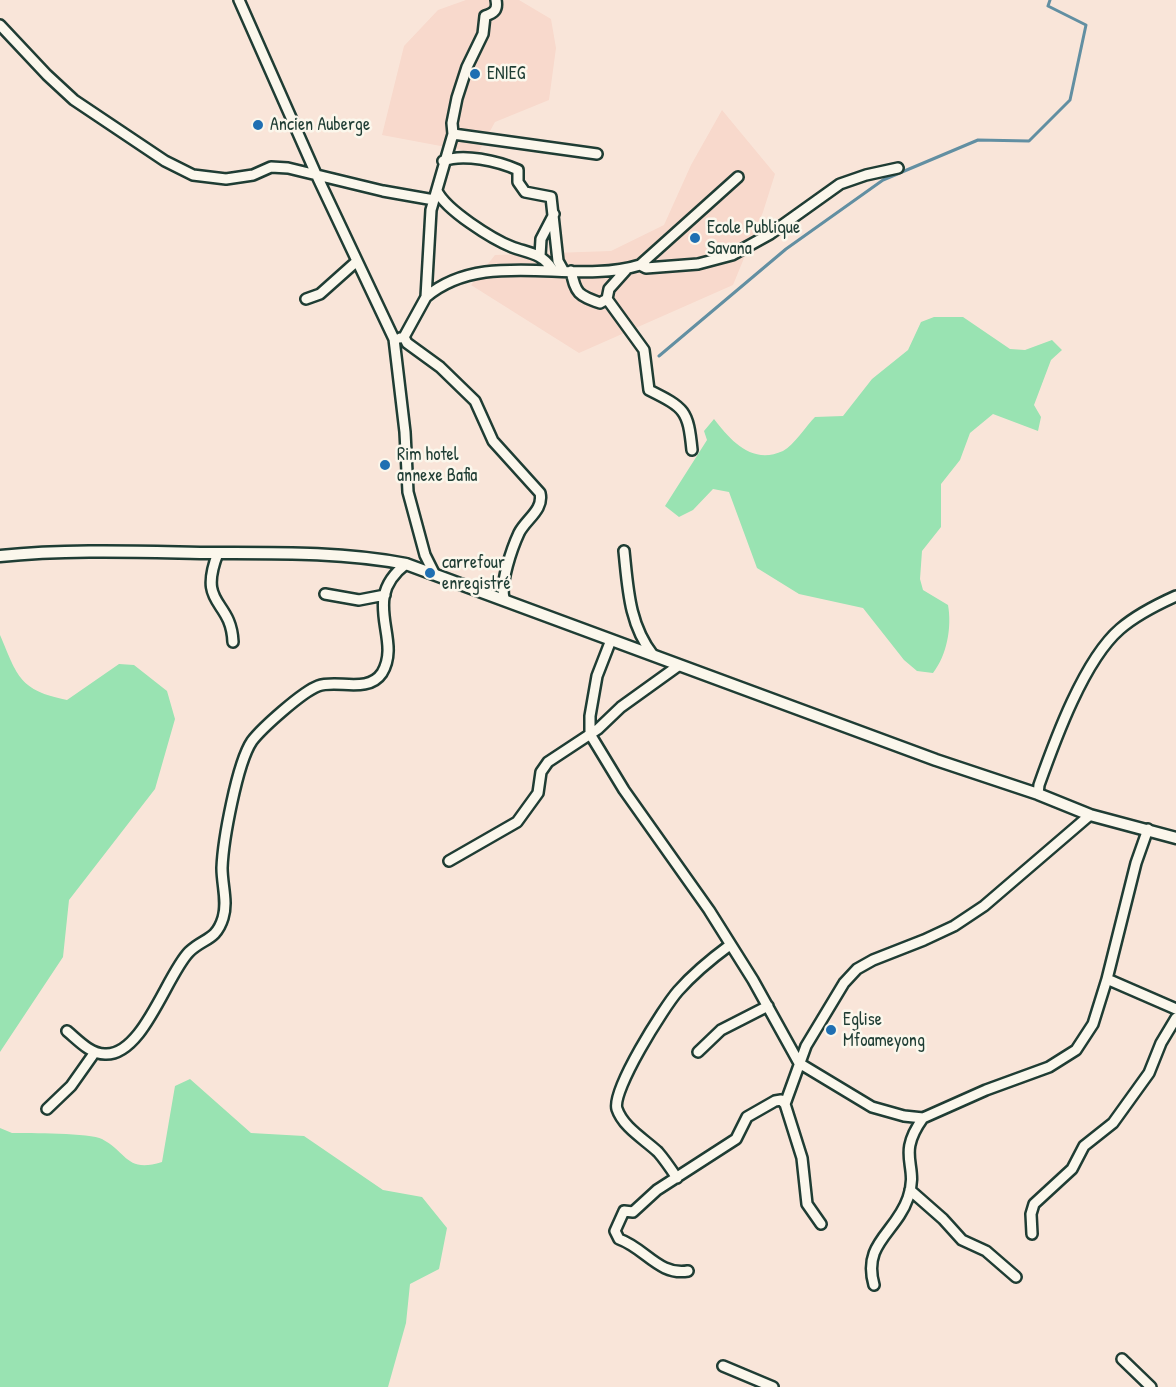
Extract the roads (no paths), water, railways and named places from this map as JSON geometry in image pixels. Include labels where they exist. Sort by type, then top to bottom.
[{"type":"main road","points":[[0,556],[50,553],[345,555],[406,564],[504,598],[678,666],[936,760],[1038,794],[1090,815],[1176,838]]},
{"type":"street","points":[[239,0],[357,261],[399,338],[408,492],[425,555],[434,573]]},
{"type":"street","points":[[426,297],[428,226],[443,161],[453,134],[457,98],[467,67],[483,34],[485,16],[493,14],[496,9],[496,0]]},
{"type":"street","points":[[0,25],[74,100],[179,169],[207,179],[240,178],[271,167],[316,174],[390,193],[435,195],[494,238],[540,256],[552,269]]},
{"type":"street","points":[[453,134],[597,154]]},
{"type":"street","points":[[443,161],[456,156],[518,170],[518,182],[525,192],[551,197],[558,261],[567,271],[575,290],[582,296],[600,303],[607,299]]},
{"type":"street","points":[[640,266],[646,268],[698,264],[732,255],[770,234],[840,184],[898,168]]},
{"type":"street","points":[[399,338],[426,297],[455,279],[472,274],[552,269],[626,270],[640,266],[738,177]]},
{"type":"street","points":[[540,256],[542,239],[554,214]]},
{"type":"street","points":[[306,299],[320,294],[357,261]]},
{"type":"street","points":[[626,270],[609,289],[607,299],[644,350],[649,390],[677,404],[689,421],[692,450]]},
{"type":"street","points":[[399,338],[440,367],[475,401],[493,441],[540,493],[539,507],[526,522],[517,539],[507,569],[504,598]]},
{"type":"street","points":[[624,551],[632,619],[642,642],[654,657]]},
{"type":"street","points":[[218,553],[210,573],[211,590],[232,624],[232,642]]},
{"type":"street","points":[[67,1031],[95,1052],[106,1054],[115,1052],[136,1036],[189,952],[212,939],[225,909],[222,871],[224,851],[243,758],[260,732],[318,686],[373,681],[383,671],[387,656],[383,606],[385,595],[390,577],[406,564]]},
{"type":"street","points":[[325,594],[359,600],[385,595]]},
{"type":"street","points":[[1038,794],[1042,775],[1065,721],[1098,655],[1119,630],[1143,613],[1176,596]]},
{"type":"street","points":[[611,640],[595,686],[590,716],[590,734],[624,790],[709,910],[768,1006],[799,1063],[872,1107],[904,1116],[923,1118],[986,1090],[1049,1067],[1076,1050],[1094,1024],[1136,862],[1148,829]]},
{"type":"street","points":[[449,861],[517,822],[538,793],[542,768],[678,666]]},
{"type":"street","points":[[785,1104],[799,1063],[831,1003],[857,969],[954,926],[1013,883],[1090,815]]},
{"type":"street","points":[[677,1178],[666,1161],[622,1118],[616,1103],[639,1049],[670,1002],[696,972],[729,945]]},
{"type":"street","points":[[1107,979],[1176,1010]]},
{"type":"street","points":[[698,1052],[721,1030],[768,1006]]},
{"type":"street","points":[[1032,1234],[1031,1214],[1034,1204],[1077,1164],[1084,1146],[1113,1123],[1149,1073],[1161,1043],[1176,1018]]},
{"type":"street","points":[[47,1109],[71,1086],[95,1052]]},
{"type":"street","points":[[688,1271],[674,1272],[660,1266],[638,1247],[619,1239],[615,1234],[624,1211],[633,1212],[650,1195],[736,1139],[747,1117],[775,1101],[781,1100],[785,1104],[802,1158],[807,1204],[821,1224]]},
{"type":"street","points":[[874,1285],[871,1273],[872,1257],[881,1238],[902,1212],[910,1190],[907,1150],[909,1140],[923,1118]]},
{"type":"street","points":[[910,1190],[943,1219],[962,1240],[986,1251],[1016,1277]]},
{"type":"street","points":[[1122,1359],[1151,1387]]},
{"type":"street","points":[[723,1366],[773,1387]]},
{"type":"waterway","points":[[659,356],[786,249],[883,180],[978,140],[1029,141],[1070,100],[1086,25],[1048,6],[1050,0]]},
{"type":"place","name":"ENIEG","points":[[475,74]]},
{"type":"place","name":"Ancien Auberge","points":[[258,125]]},
{"type":"place","name":"Ecole Publique Savana","points":[[695,238]]},
{"type":"place","name":"Rim hotel annexe Bafia","points":[[385,465]]},
{"type":"place","name":"carrefour enregistré","points":[[430,573]]},
{"type":"place","name":"Eglise Mfoameyong","points":[[831,1030]]}]
